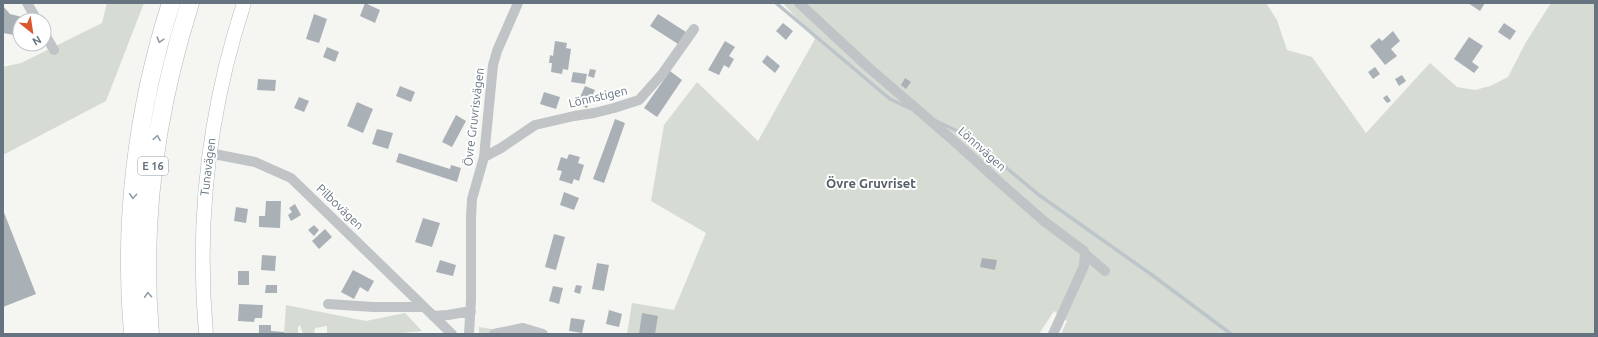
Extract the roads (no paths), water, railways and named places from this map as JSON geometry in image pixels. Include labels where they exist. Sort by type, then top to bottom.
[{"type":"highway","name":"E 16","points":[[133,334],[130,255],[131,222],[137,155],[148,90],[172,3]]},
{"type":"highway","name":"E 16","points":[[150,334],[147,257],[148,224],[154,160],[165,95],[174,56],[190,3]]},
{"type":"street","points":[[27,3],[32,12]]},
{"type":"street","name":"Tunavägen","points":[[206,334],[202,294],[202,227],[209,153],[213,126],[231,46],[244,3]]},
{"type":"street","name":"Övre Gruvrisvägen","points":[[469,334],[471,311],[472,205],[475,187],[484,157],[490,80],[497,51],[518,3]]},
{"type":"street","name":"Lönnvägen","points":[[799,3],[868,67],[1045,222],[1084,251],[1085,254],[1105,271]]},
{"type":"street","name":"Lönnstigen","points":[[484,157],[501,148],[535,125],[594,113],[639,100],[663,72],[694,29]]},
{"type":"street","name":"Pilbovägen","points":[[209,153],[255,162],[291,178],[452,334]]},
{"type":"street","points":[[1053,334],[1084,266],[1085,254]]},
{"type":"street","points":[[328,304],[373,307],[423,307]]},
{"type":"street","points":[[433,316],[471,311]]},
{"type":"street","points":[[494,334],[523,328],[543,334]]},
{"type":"waterway","points":[[776,3],[890,99],[909,108]]},
{"type":"waterway","points":[[936,121],[968,136],[1039,195],[1152,275],[1231,334]]},
{"type":"district","name":"Övre Gruvriset","points":[[871,183]]}]
